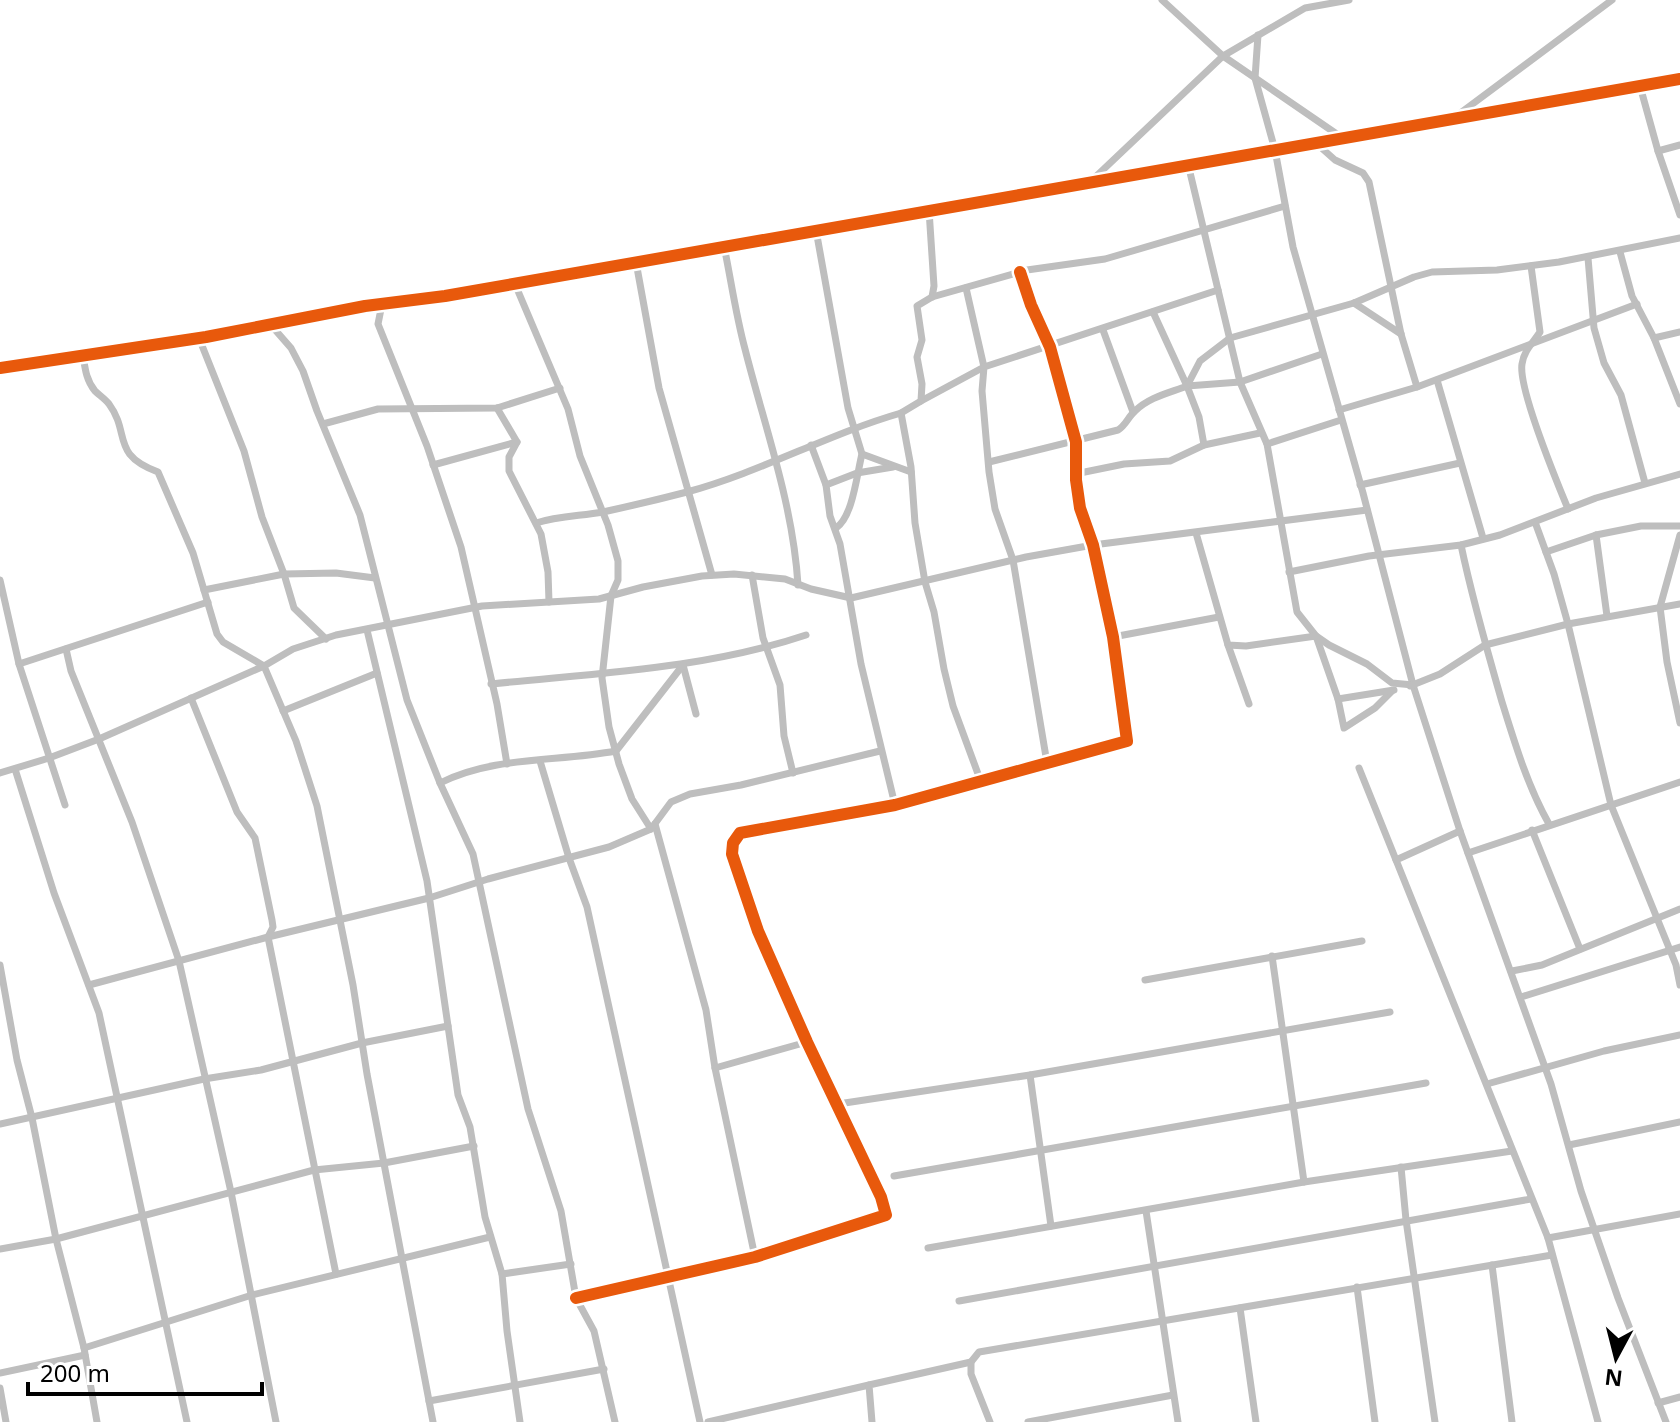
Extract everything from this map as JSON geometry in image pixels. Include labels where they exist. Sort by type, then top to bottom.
[{"type":"street","points":[[1162,0],[1223,56],[1344,139]]},
{"type":"street","points":[[1088,184],[1223,56],[1305,8],[1349,0]]},
{"type":"street","points":[[1449,121],[1612,0]]},
{"type":"street","points":[[1258,35],[1255,78],[1275,150],[1293,247],[1413,685],[1460,831],[1545,1068],[1594,1229],[1666,1422]]},
{"type":"street","points":[[0,368],[199,338],[382,304],[515,284],[1680,79]]},
{"type":"street","points":[[1640,86],[1680,215]]},
{"type":"street","points":[[1317,144],[1335,160],[1363,173],[1369,182],[1401,334],[1417,387]]},
{"type":"street","points":[[1658,151],[1680,145]]},
{"type":"street","points":[[1188,164],[1240,382],[1267,444],[1297,612],[1316,636],[1338,699],[1344,728],[1375,708],[1392,691]]},
{"type":"street","points":[[921,401],[922,384],[917,357],[922,340],[917,306],[932,297],[1020,272],[1083,264],[1205,232],[1285,206]]},
{"type":"street","points":[[929,210],[932,297]]},
{"type":"street","points":[[816,230],[848,408],[862,454],[849,511],[836,528]]},
{"type":"street","points":[[1187,386],[1200,361],[1230,338],[1354,303],[1432,272],[1531,266],[1620,252],[1680,238]]},
{"type":"street","points":[[724,246],[744,348],[795,542],[798,585]]},
{"type":"street","points":[[1620,252],[1637,304],[1680,404]]},
{"type":"street","points":[[1588,258],[1592,320],[1604,363],[1621,395],[1645,483]]},
{"type":"street","points":[[636,262],[659,388],[712,575]]},
{"type":"street","points":[[1531,266],[1540,332],[1530,342],[1521,367],[1523,382],[1568,509]]},
{"type":"street","points":[[576,1298],[755,1257],[886,1215],[881,1197],[758,931],[732,854],[733,843],[740,833],[895,805],[1127,741],[1113,637],[1093,545],[1080,508],[1075,474],[1076,442],[1050,347],[1020,272]]},
{"type":"street","points":[[515,284],[540,340],[546,363],[560,388],[580,456],[618,561],[618,580],[611,596],[602,673],[609,727],[632,799],[653,827],[706,1010],[715,1068],[755,1257]]},
{"type":"street","points":[[966,288],[984,367],[982,391],[995,509],[1013,560],[1047,763]]},
{"type":"street","points":[[536,523],[602,512],[688,492],[776,463],[811,445],[901,413],[984,367],[1218,290]]},
{"type":"street","points":[[1354,303],[1401,334]]},
{"type":"street","points":[[382,304],[378,324],[461,547],[507,764]]},
{"type":"street","points":[[1339,410],[1437,380],[1530,342],[1637,304]]},
{"type":"street","points":[[1153,312],[1199,417],[1204,445]]},
{"type":"street","points":[[270,324],[291,348],[303,371],[360,515],[407,700],[440,783],[465,834],[480,881],[489,938],[528,1109],[561,1211],[576,1298],[594,1331],[615,1422]]},
{"type":"street","points":[[1103,330],[1133,412]]},
{"type":"street","points":[[1654,338],[1680,332]]},
{"type":"street","points":[[199,338],[244,451],[262,517],[294,608],[326,639]]},
{"type":"street","points":[[989,462],[1118,430],[1133,412],[1149,400],[1187,386],[1240,382],[1322,354]]},
{"type":"street","points":[[83,355],[87,377],[93,389],[110,405],[129,454],[140,465],[158,472],[193,553],[217,634],[223,642],[264,666],[317,806],[433,1422]]},
{"type":"street","points":[[1437,380],[1483,538]]},
{"type":"street","points":[[323,424],[378,409],[497,408],[560,388]]},
{"type":"street","points":[[497,408],[517,442]]},
{"type":"street","points":[[901,413],[925,582],[953,706],[981,782]]},
{"type":"street","points":[[1267,444],[1341,420]]},
{"type":"street","points":[[1075,474],[1124,464],[1170,461],[1204,445],[1260,433]]},
{"type":"street","points":[[433,465],[517,442]]},
{"type":"street","points":[[517,442],[509,457],[509,471],[541,534],[548,572],[549,602]]},
{"type":"street","points":[[811,445],[826,485],[830,516],[836,528],[851,598],[861,664],[895,805]]},
{"type":"street","points":[[862,454],[911,472]]},
{"type":"street","points":[[1360,485],[1460,463]]},
{"type":"street","points":[[826,485],[857,473],[894,467]]},
{"type":"street","points":[[1289,572],[1377,555],[1461,545],[1500,535],[1568,509],[1680,474]]},
{"type":"street","points":[[0,773],[99,739],[264,666],[293,649],[326,639],[474,608],[599,599],[643,587],[712,575],[785,579],[851,598],[1013,560],[1093,545],[1367,510]]},
{"type":"street","points":[[1535,522],[1568,624],[1611,805],[1670,949],[1680,985]]},
{"type":"street","points":[[1546,552],[1596,535],[1641,526],[1680,526]]},
{"type":"street","points":[[1196,533],[1219,617],[1249,704]]},
{"type":"street","points":[[1596,535],[1607,616]]},
{"type":"street","points":[[1680,535],[1660,607],[1667,662],[1680,723]]},
{"type":"street","points":[[1461,545],[1485,645],[1510,729],[1538,804],[1549,824]]},
{"type":"street","points":[[204,590],[284,574],[336,573],[375,578]]},
{"type":"street","points":[[752,575],[756,610],[780,685],[784,736],[793,773]]},
{"type":"street","points":[[0,580],[19,664],[65,805]]},
{"type":"street","points":[[19,664],[208,602]]},
{"type":"street","points":[[1338,699],[1413,685],[1440,674],[1485,645],[1568,624],[1680,604]]},
{"type":"street","points":[[1113,637],[1219,617]]},
{"type":"street","points":[[367,630],[429,898],[458,1095],[474,1146],[490,1237],[502,1274],[520,1422]]},
{"type":"street","points":[[491,684],[683,665],[767,648],[806,635]]},
{"type":"street","points":[[1228,645],[1246,646],[1316,636],[1367,664],[1392,683],[1413,685]]},
{"type":"street","points":[[66,649],[71,671],[132,822],[179,961],[231,1192],[276,1422]]},
{"type":"street","points":[[683,665],[696,714]]},
{"type":"street","points":[[440,783],[491,765],[616,751],[683,665]]},
{"type":"street","points":[[283,711],[377,673]]},
{"type":"street","points":[[191,698],[237,812],[255,838],[273,927],[268,937],[336,1274]]},
{"type":"street","points":[[89,985],[429,898],[480,881],[609,847],[653,827],[671,802],[690,794],[880,751]]},
{"type":"street","points":[[540,761],[587,907],[700,1422]]},
{"type":"street","points":[[1359,768],[1548,1238],[1598,1422]]},
{"type":"street","points":[[15,769],[54,893],[99,1013],[187,1422]]},
{"type":"street","points":[[1468,853],[1680,782]]},
{"type":"street","points":[[1532,830],[1580,949]]},
{"type":"street","points":[[1396,860],[1460,831]]},
{"type":"street","points":[[1512,971],[1542,965],[1680,909]]},
{"type":"street","points":[[1145,980],[1362,941]]},
{"type":"street","points":[[1521,997],[1680,947]]},
{"type":"street","points":[[1272,956],[1304,1182]]},
{"type":"street","points":[[0,965],[17,1060],[84,1351],[97,1422]]},
{"type":"street","points":[[838,1104],[1030,1075],[1390,1012]]},
{"type":"street","points":[[0,1124],[204,1079],[261,1070],[362,1043],[448,1026]]},
{"type":"street","points":[[1487,1084],[1604,1051],[1680,1035]]},
{"type":"street","points":[[715,1068],[807,1042]]},
{"type":"street","points":[[1030,1075],[1051,1226]]},
{"type":"street","points":[[894,1176],[1426,1083]]},
{"type":"street","points":[[1569,1145],[1680,1122]]},
{"type":"street","points":[[0,1249],[56,1239],[314,1170],[384,1163],[474,1146]]},
{"type":"street","points":[[928,1248],[1304,1182],[1512,1151]]},
{"type":"street","points":[[1401,1167],[1435,1422]]},
{"type":"street","points":[[959,1301],[1531,1199]]},
{"type":"street","points":[[1146,1211],[1178,1422]]},
{"type":"street","points":[[1548,1238],[1680,1214]]},
{"type":"street","points":[[0,1373],[84,1351],[252,1295],[490,1237]]},
{"type":"street","points":[[708,1422],[971,1362],[979,1352],[1552,1255]]},
{"type":"street","points":[[502,1274],[571,1264]]},
{"type":"street","points":[[1492,1265],[1512,1422]]},
{"type":"street","points":[[1357,1287],[1375,1422]]},
{"type":"street","points":[[1240,1308],[1256,1422]]},
{"type":"street","points":[[971,1362],[971,1374],[990,1422]]},
{"type":"street","points":[[429,1401],[604,1369]]},
{"type":"street","points":[[869,1385],[872,1422]]},
{"type":"street","points":[[0,1388],[6,1422]]},
{"type":"street","points":[[1028,1422],[1173,1395]]},
{"type":"street","points":[[1658,1403],[1680,1397]]},
{"type":"cycle path","points":[[0,368],[206,337],[365,306],[445,296],[1680,79]]},
{"type":"cycle path","points":[[576,1298],[755,1257],[886,1215],[881,1197],[758,931],[732,854],[733,843],[740,833],[895,805],[1127,741],[1113,637],[1093,545],[1080,508],[1076,442],[1050,347],[1020,272]]}]
